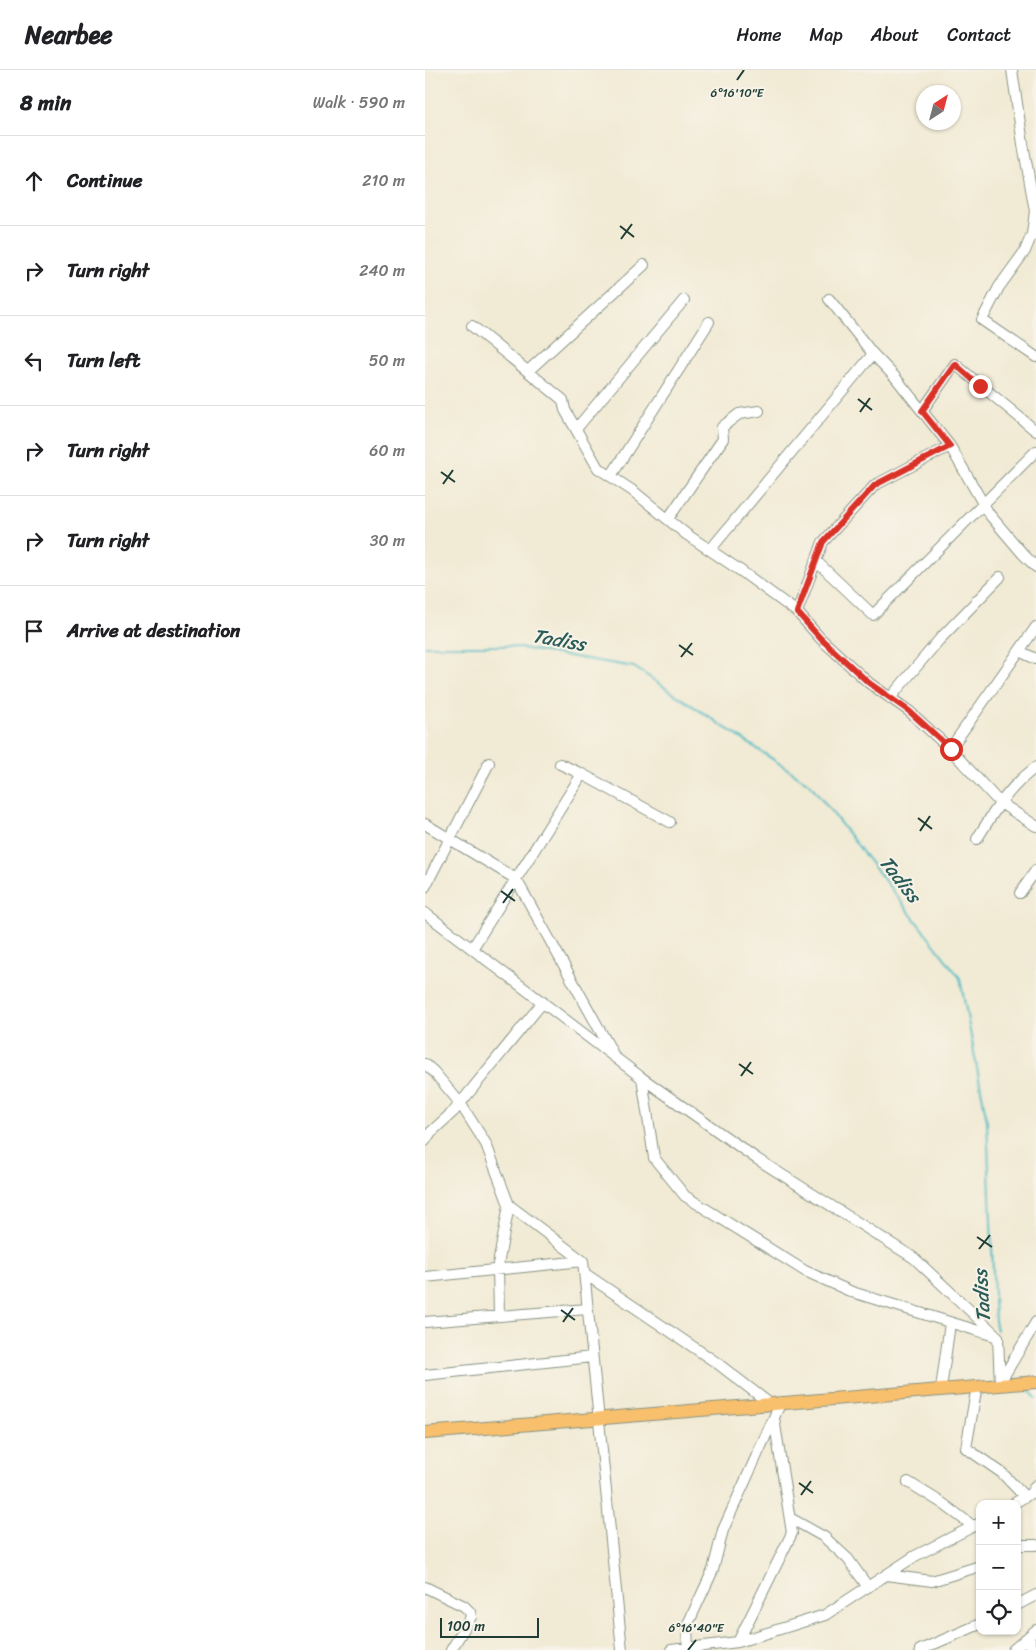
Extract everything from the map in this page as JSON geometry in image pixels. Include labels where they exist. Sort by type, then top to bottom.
[{"type":"main road","points":[[425,1433],[1000,1383],[1036,1382]]},
{"type":"street","points":[[1012,70],[1035,211],[1032,234],[1025,251],[999,287],[982,320],[1035,355]]},
{"type":"street","points":[[528,371],[645,265]]},
{"type":"street","points":[[829,299],[950,446],[989,514],[1036,566]]},
{"type":"street","points":[[576,429],[684,300]]},
{"type":"street","points":[[611,476],[709,322]]},
{"type":"street","points":[[472,326],[563,400],[565,410],[598,468],[633,491],[710,550],[797,612],[821,639],[869,683],[909,711],[951,749],[999,802],[1036,826]]},
{"type":"street","points":[[710,550],[873,354]]},
{"type":"street","points":[[922,411],[955,364],[1036,431]]},
{"type":"street","points":[[668,519],[723,439],[722,427],[739,414],[759,411]]},
{"type":"street","points":[[797,612],[823,542],[875,485],[950,446]]},
{"type":"street","points":[[816,561],[873,615],[1036,452]]},
{"type":"street","points":[[890,698],[939,640],[1000,577]]},
{"type":"street","points":[[951,749],[1036,627]]},
{"type":"street","points":[[1019,651],[1036,659]]},
{"type":"street","points":[[425,887],[489,763]]},
{"type":"street","points":[[560,764],[670,822]]},
{"type":"street","points":[[977,839],[999,802],[1036,768]]},
{"type":"street","points":[[472,950],[582,774]]},
{"type":"street","points":[[425,824],[516,879],[615,1057]]},
{"type":"street","points":[[1020,893],[1036,870]]},
{"type":"street","points":[[425,914],[642,1078],[757,1159],[914,1258],[998,1337],[1000,1383]]},
{"type":"street","points":[[425,1141],[431,1132],[460,1103],[543,1002]]},
{"type":"street","points":[[425,1064],[460,1103],[486,1144],[509,1205],[498,1270],[499,1316]]},
{"type":"street","points":[[642,1078],[654,1158],[685,1196],[805,1271],[852,1292],[998,1337]]},
{"type":"street","points":[[509,1205],[583,1261],[622,1650]]},
{"type":"street","points":[[425,1277],[583,1261]]},
{"type":"street","points":[[584,1273],[775,1403],[774,1418],[792,1533],[739,1642]]},
{"type":"street","points":[[425,1322],[587,1309]]},
{"type":"street","points":[[1000,1383],[1036,1322]]},
{"type":"street","points":[[941,1389],[950,1323]]},
{"type":"street","points":[[425,1375],[592,1357]]},
{"type":"street","points":[[977,1386],[966,1448],[1002,1473],[1025,1497]]},
{"type":"street","points":[[689,1649],[687,1626],[713,1570],[723,1530],[774,1418]]},
{"type":"street","points":[[908,1482],[976,1525]]},
{"type":"street","points":[[1020,1500],[1031,1493],[1036,1485]]},
{"type":"street","points":[[790,1518],[825,1537],[848,1559],[868,1587]]},
{"type":"street","points":[[671,1650],[739,1642],[825,1616],[915,1556],[976,1525]]},
{"type":"street","points":[[1021,1545],[1036,1545]]},
{"type":"street","points":[[886,1575],[932,1581],[976,1567]]},
{"type":"street","points":[[425,1587],[467,1607],[470,1612],[471,1617],[451,1650]]},
{"type":"street","points":[[1021,1603],[1036,1595]]},
{"type":"street","points":[[921,1650],[976,1626]]},
{"type":"street","points":[[1013,1650],[1033,1633]]},
{"type":"street","points":[[1030,1650],[1033,1633]]},
{"type":"waterway","name":"Tadiss","points":[[425,646],[509,646],[634,667],[810,784],[960,978],[987,1121],[995,1321],[997,1330]]},
{"type":"waterway","name":"Tadiss","points":[[1026,1387],[1036,1398]]},
{"type":"route","points":[[951,749],[909,711],[869,683],[821,639],[797,612],[823,542],[875,485],[950,446],[922,411],[955,364],[980,386]]}]
